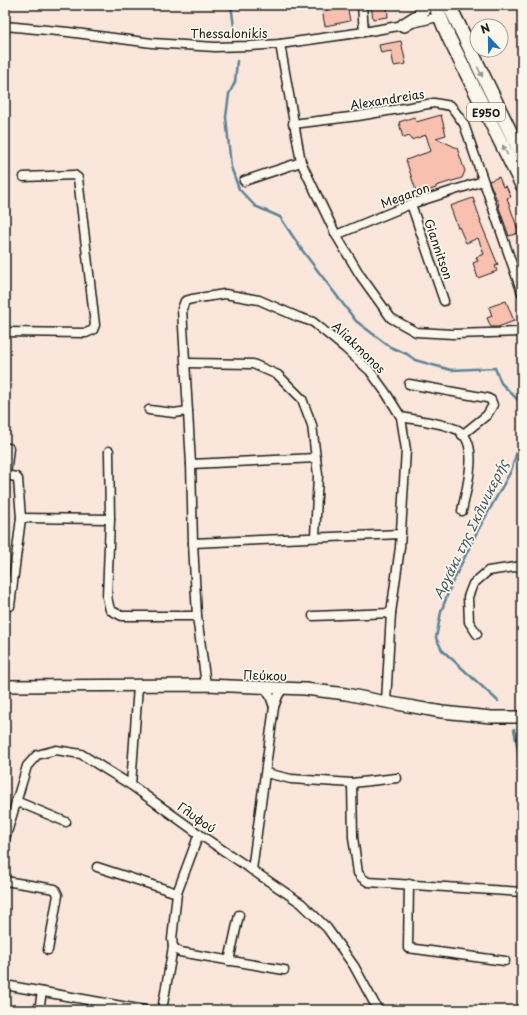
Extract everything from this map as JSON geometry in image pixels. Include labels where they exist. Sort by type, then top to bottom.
[{"type":"main road","points":[[404,25],[420,15],[425,5]]},
{"type":"main road","name":"E950","points":[[444,10],[522,156]]},
{"type":"main road","name":"E950","points":[[444,10],[522,185]]},
{"type":"main road","name":"Πεύκου","points":[[5,686],[206,685],[283,688],[346,694],[442,712],[491,717],[522,717]]},
{"type":"street","points":[[362,5],[364,32]]},
{"type":"street","name":"Thessalonikis","points":[[5,26],[68,32],[152,43],[215,47],[249,46],[280,44],[404,25],[444,10]]},
{"type":"street","points":[[280,44],[293,124],[301,162],[336,234],[360,275],[391,318],[416,332],[453,334],[522,332]]},
{"type":"street","name":"Alexandreias","points":[[293,124],[358,116],[434,103],[451,106],[464,124],[522,293]]},
{"type":"street","points":[[244,181],[301,162]]},
{"type":"street","points":[[5,332],[86,333],[93,330],[95,325],[78,178],[74,175],[24,176]]},
{"type":"street","name":"Megaron","points":[[336,234],[411,204],[483,181]]},
{"type":"street","name":"Giannitson","points":[[411,204],[444,301]]},
{"type":"street","name":"Aliakmonos","points":[[206,685],[198,616],[193,542],[191,464],[182,309],[185,302],[192,298],[225,294],[259,300],[313,322],[330,335],[370,371],[401,417],[406,450],[401,534],[391,613],[386,702]]},
{"type":"street","points":[[186,363],[253,364],[278,376],[302,399],[312,425],[318,475],[316,537]]},
{"type":"street","points":[[409,384],[491,400],[492,405],[487,416],[462,435]]},
{"type":"street","points":[[149,410],[174,413],[188,411]]},
{"type":"street","points":[[401,417],[440,425],[458,431],[468,442],[471,460],[462,511]]},
{"type":"street","points":[[9,448],[5,475],[16,477],[18,479],[21,518],[10,606]]},
{"type":"street","points":[[109,451],[110,519],[107,597],[110,610],[122,616],[198,616]]},
{"type":"street","points":[[191,464],[316,458]]},
{"type":"street","points":[[21,518],[110,519]]},
{"type":"street","points":[[193,542],[401,534]]},
{"type":"street","points":[[477,634],[469,622],[468,598],[473,584],[488,571],[522,566]]},
{"type":"street","points":[[313,616],[391,613]]},
{"type":"street","points":[[132,785],[138,686]]},
{"type":"street","points":[[265,688],[274,707]]},
{"type":"street","points":[[252,870],[274,707],[283,688]]},
{"type":"street","name":"Γλυφού","points":[[5,839],[27,766],[37,755],[56,750],[81,754],[132,785],[199,834],[301,903],[327,928],[354,966],[378,1010]]},
{"type":"street","points":[[266,773],[291,779],[352,782],[397,778]]},
{"type":"street","points":[[352,782],[352,837],[358,873],[368,882],[522,892]]},
{"type":"street","points":[[16,800],[66,822]]},
{"type":"street","points":[[162,1010],[173,947],[172,939],[177,893],[199,834]]},
{"type":"street","points":[[97,867],[177,893]]},
{"type":"street","points":[[5,881],[55,888],[58,895],[48,950]]},
{"type":"street","points":[[409,884],[408,948],[505,961]]},
{"type":"street","points":[[229,961],[239,915]]},
{"type":"street","points":[[173,947],[180,952],[284,970]]},
{"type":"street","points":[[5,985],[144,1010]]},
{"type":"street","points":[[39,1010],[42,992]]},
{"type":"building","points":[[331,5],[347,5],[350,21],[325,26],[322,10],[331,9]]},
{"type":"building","points":[[371,5],[387,5],[388,17],[373,19]]},
{"type":"building","points":[[401,41],[406,64],[394,66],[391,51],[381,53],[379,45]]},
{"type":"building","points":[[441,115],[446,135],[436,138],[457,148],[465,171],[462,178],[417,194],[406,160],[431,151],[426,135],[411,140],[410,136],[403,138],[399,122],[414,117],[416,122]]},
{"type":"building","points":[[499,177],[503,187],[506,186],[511,197],[507,198],[519,233],[509,236],[489,181]]},
{"type":"building","points":[[473,198],[480,221],[498,265],[495,266],[497,271],[478,278],[473,263],[478,261],[476,257],[484,254],[478,238],[466,243],[459,227],[458,228],[450,206]]},
{"type":"building","points":[[506,301],[514,321],[498,327],[491,327],[487,318],[492,316],[489,307]]},
{"type":"waterway","name":"Αργάκι της Σκλινικερής","points":[[231,5],[235,34]]},
{"type":"waterway","name":"Αργάκι της Σκλινικερής","points":[[237,61],[235,82],[229,94],[226,117],[231,167],[239,189],[255,206],[280,217],[302,250],[356,321],[390,347],[407,354],[415,360],[451,370],[495,368],[501,383],[521,403],[522,413]]},
{"type":"waterway","name":"Αργάκι της Σκλινικερής","points":[[498,701],[442,650],[436,638],[441,612],[451,585],[477,532],[511,471],[522,435]]},
{"type":"waterway","name":"Αργάκι της Σκλινικερής","points":[[514,729],[522,773]]}]
